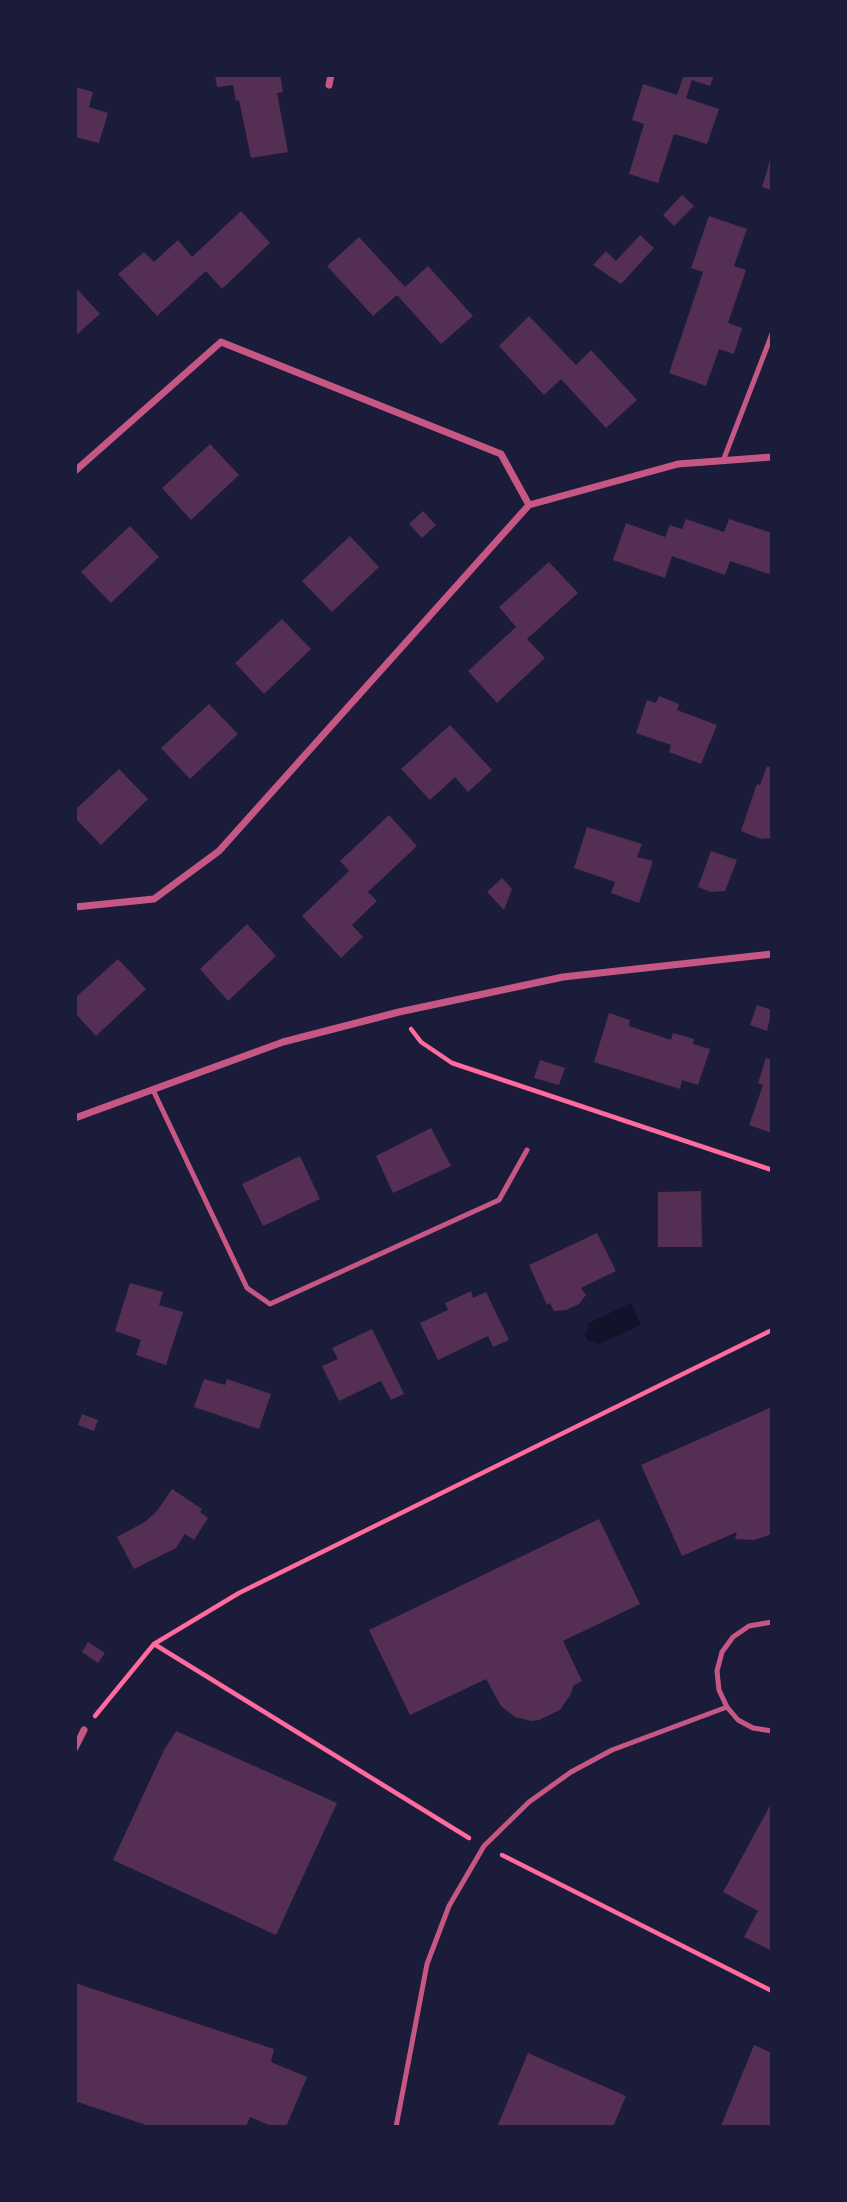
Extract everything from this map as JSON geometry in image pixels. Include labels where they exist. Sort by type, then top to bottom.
[{"type":"street","points":[[329,85],[331,75]]},
{"type":"street","points":[[75,471],[221,342],[501,454],[529,505]]},
{"type":"street","points":[[75,907],[154,899],[219,851],[529,505],[678,464],[772,457]]},
{"type":"street","points":[[75,1118],[283,1042],[399,1012],[563,977],[772,954]]},
{"type":"street","points":[[75,1748],[84,1730]]},
{"type":"lane","points":[[723,461],[772,334]]},
{"type":"lane","points":[[153,1090],[247,1288],[270,1304],[499,1200],[527,1150]]},
{"type":"lane","points":[[772,1622],[749,1626],[733,1637],[722,1652],[717,1671],[719,1690],[727,1707],[738,1720],[753,1728],[772,1731]]},
{"type":"lane","points":[[396,2127],[426,1965],[449,1906],[484,1846],[529,1802],[571,1772],[612,1749],[727,1707]]},
{"type":"path","points":[[399,1012],[421,1042],[452,1063],[772,1170]]},
{"type":"path","points":[[84,1730],[154,1644],[239,1593],[772,1329]]},
{"type":"path","points":[[154,1644],[484,1846],[772,1991]]},
{"type":"shaded area","points":[[631,1303],[641,1325],[597,1345],[595,1341],[586,1338],[585,1332],[589,1328],[587,1324]]},
{"type":"building","points":[[215,75],[280,75],[283,92],[277,93],[288,152],[251,158],[239,100],[236,101],[233,85],[217,87]]},
{"type":"building","points":[[684,75],[714,75],[710,86],[692,80],[686,98],[719,109],[707,144],[674,134],[658,183],[629,174],[644,124],[632,120],[643,84],[677,95]]},
{"type":"building","points":[[75,87],[93,92],[89,107],[108,113],[99,143],[75,137]]},
{"type":"building","points":[[772,157],[772,190],[762,187]]},
{"type":"building","points":[[682,195],[694,206],[674,226],[663,215]]},
{"type":"building","points":[[241,211],[270,243],[222,289],[206,271],[157,316],[118,274],[144,252],[154,262],[178,240],[192,257]]},
{"type":"building","points":[[709,216],[747,229],[734,266],[746,270],[728,323],[742,328],[734,354],[719,349],[706,386],[669,373],[703,272],[691,268]]},
{"type":"building","points":[[640,235],[654,248],[621,284],[593,265],[606,251],[616,261]]},
{"type":"building","points":[[359,237],[405,287],[428,266],[473,316],[441,344],[397,295],[373,316],[327,266]]},
{"type":"building","points":[[75,287],[100,314],[75,336]]},
{"type":"building","points":[[529,316],[576,365],[591,350],[637,400],[606,428],[561,379],[544,395],[499,346]]},
{"type":"building","points":[[210,444],[239,475],[191,520],[162,488]]},
{"type":"building","points":[[423,511],[436,525],[422,538],[409,524]]},
{"type":"building","points":[[686,519],[724,532],[729,519],[772,533],[772,575],[730,561],[725,575],[672,556],[665,578],[613,560],[626,523],[665,537],[670,525],[682,529]]},
{"type":"building","points":[[130,526],[159,557],[111,603],[81,572]]},
{"type":"building","points":[[350,536],[379,567],[332,612],[302,581]]},
{"type":"building","points":[[549,562],[578,593],[527,639],[545,658],[497,703],[468,671],[516,627],[499,607]]},
{"type":"building","points":[[282,619],[311,649],[264,694],[235,663]]},
{"type":"building","points":[[659,696],[679,704],[677,710],[717,725],[701,764],[669,752],[671,745],[636,733],[647,700],[656,703]]},
{"type":"building","points":[[209,704],[238,734],[190,779],[161,748]]},
{"type":"building","points":[[450,725],[492,770],[468,792],[455,777],[430,800],[401,769]]},
{"type":"building","points":[[767,766],[772,768],[772,838],[761,839],[741,831],[757,784],[760,785]]},
{"type":"building","points":[[119,769],[148,799],[101,845],[75,818],[75,810]]},
{"type":"building","points":[[389,815],[417,846],[368,892],[377,901],[352,925],[363,937],[341,958],[302,916],[349,871],[340,861]]},
{"type":"building","points":[[587,827],[642,844],[637,857],[653,861],[639,903],[611,893],[615,882],[574,868]]},
{"type":"building","points":[[711,851],[737,860],[725,891],[711,892],[698,887]]},
{"type":"building","points":[[502,878],[512,889],[504,910],[487,892]]},
{"type":"building","points":[[247,924],[276,956],[228,1001],[200,969]]},
{"type":"building","points":[[118,959],[146,989],[96,1036],[75,1013],[75,998]]},
{"type":"building","points":[[757,1005],[772,1010],[767,1031],[750,1025]]},
{"type":"building","points":[[609,1013],[630,1020],[629,1026],[671,1040],[673,1033],[694,1039],[693,1044],[710,1049],[698,1085],[682,1080],[680,1089],[594,1062]]},
{"type":"building","points":[[766,1058],[772,1060],[772,1133],[749,1125],[763,1085],[758,1083]]},
{"type":"building","points":[[540,1060],[565,1068],[559,1085],[534,1078]]},
{"type":"building","points":[[431,1128],[451,1166],[393,1193],[376,1156]]},
{"type":"building","points":[[300,1156],[320,1199],[263,1226],[242,1184]]},
{"type":"building","points":[[701,1191],[702,1247],[658,1247],[658,1192]]},
{"type":"building","points":[[597,1233],[616,1271],[581,1288],[586,1295],[579,1304],[566,1310],[554,1311],[550,1303],[547,1305],[529,1265]]},
{"type":"building","points":[[130,1283],[163,1292],[159,1305],[183,1312],[166,1365],[136,1355],[141,1340],[115,1331]]},
{"type":"building","points":[[471,1291],[473,1298],[486,1292],[509,1340],[493,1347],[488,1336],[438,1360],[420,1323],[448,1310],[445,1303]]},
{"type":"building","points":[[372,1329],[404,1394],[391,1400],[381,1381],[339,1401],[322,1366],[338,1359],[332,1348]]},
{"type":"building","points":[[204,1379],[225,1385],[227,1379],[271,1394],[259,1429],[194,1407]]},
{"type":"building","points":[[772,1407],[772,1534],[754,1540],[735,1539],[737,1532],[682,1556],[641,1465]]},
{"type":"building","points":[[82,1414],[98,1420],[94,1431],[78,1425]]},
{"type":"building","points":[[172,1489],[202,1509],[200,1512],[208,1518],[194,1540],[185,1534],[176,1548],[134,1569],[117,1537],[145,1522],[157,1511]]},
{"type":"building","points":[[599,1519],[640,1604],[563,1641],[582,1681],[573,1686],[560,1710],[539,1720],[515,1717],[501,1706],[486,1679],[410,1715],[369,1630]]},
{"type":"building","points":[[88,1642],[105,1653],[98,1663],[82,1652]]},
{"type":"building","points":[[176,1731],[337,1803],[276,1935],[113,1860],[164,1750]]},
{"type":"building","points":[[772,1802],[772,1951],[744,1937],[758,1911],[723,1892]]},
{"type":"building","points":[[75,1983],[274,2049],[271,2062],[307,2077],[286,2127],[274,2127],[250,2117],[246,2127],[152,2127],[75,2101]]},
{"type":"building","points":[[754,2045],[772,2053],[772,2127],[723,2127],[721,2126]]},
{"type":"building","points":[[528,2053],[626,2096],[613,2127],[497,2127]]}]
